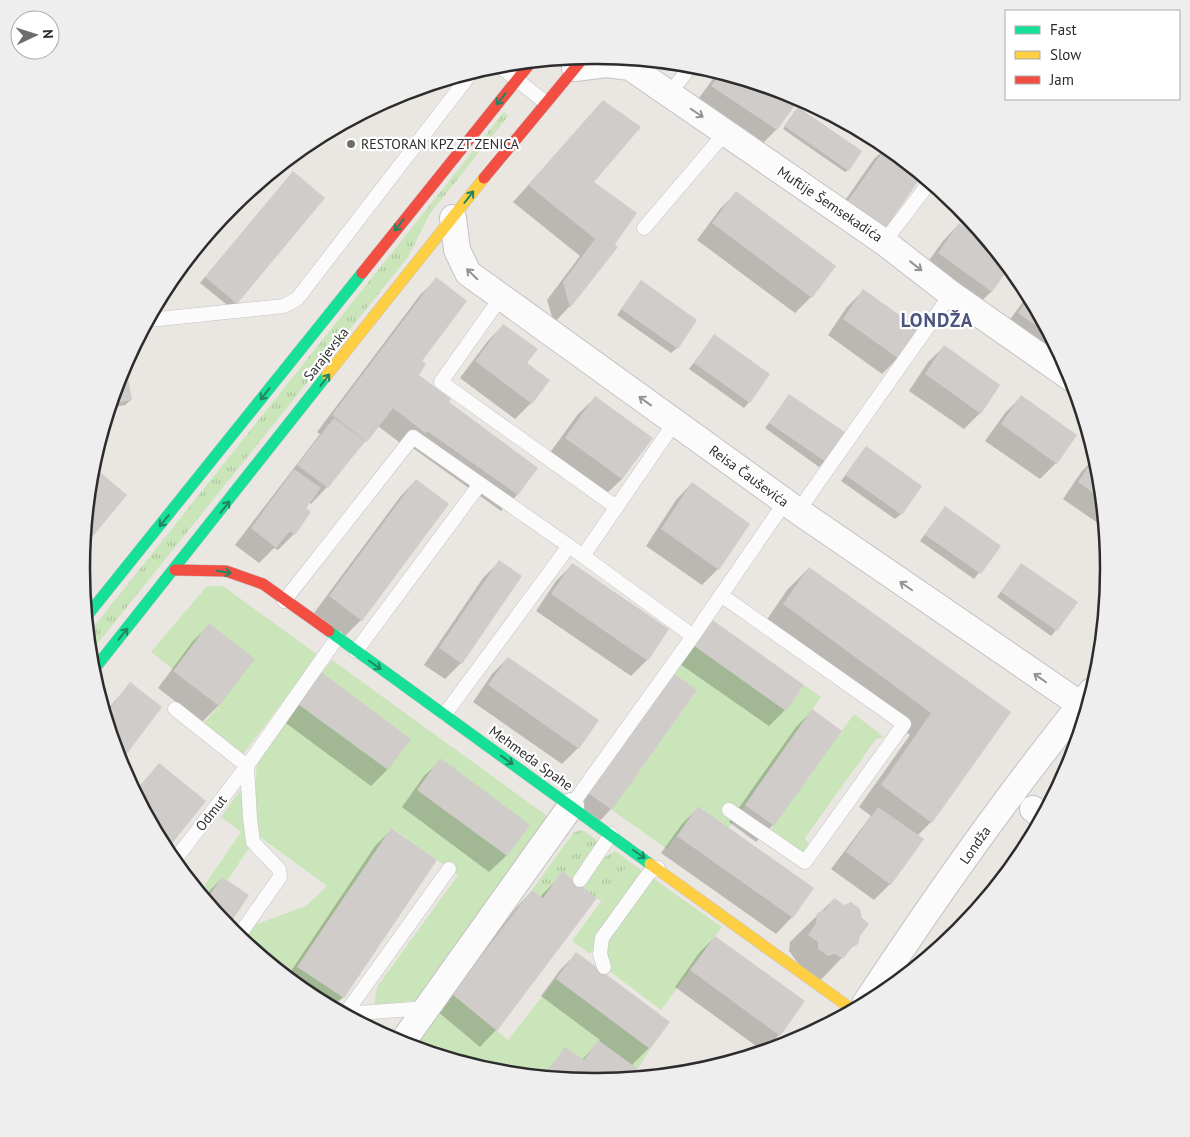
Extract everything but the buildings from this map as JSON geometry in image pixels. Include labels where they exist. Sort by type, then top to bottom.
[{"type":"main road","name":"Sarajevska","points":[[99,663],[545,102],[578,65]]},
{"type":"main road","name":"Sarajevska","points":[[92,610],[526,69]]},
{"type":"main road","name":"Mehmeda Spahe","points":[[175,570],[226,571],[263,584],[847,1006]]},
{"type":"street","name":"Muftije Šemsekadića","points":[[610,64],[630,67],[884,242],[951,294],[1059,369]]},
{"type":"street","name":"Reisa Čauševića","points":[[453,218],[457,250],[468,273],[791,506],[1084,696]]},
{"type":"street","name":"Londža","points":[[877,987],[1033,763],[1082,703]]},
{"type":"street","points":[[406,1037],[571,806]]},
{"type":"lane","points":[[506,72],[545,102]]},
{"type":"lane","points":[[669,94],[686,72]]},
{"type":"lane","points":[[156,319],[284,306],[297,300],[465,81]]},
{"type":"lane","points":[[644,228],[725,133]]},
{"type":"lane","points":[[884,242],[926,187]]},
{"type":"lane","points":[[571,806],[721,595],[791,506],[951,294]]},
{"type":"lane","points":[[501,297],[441,382],[616,508]]},
{"type":"lane","points":[[583,556],[675,422]]},
{"type":"lane","points":[[284,601],[413,438],[569,546],[693,636]]},
{"type":"lane","points":[[356,651],[480,484]]},
{"type":"lane","points":[[445,714],[569,546]]},
{"type":"lane","points":[[721,595],[904,724],[805,862],[729,810]]},
{"type":"lane","name":"Odmut","points":[[179,854],[247,766],[337,638]]},
{"type":"lane","points":[[175,710],[247,766],[253,842],[279,869],[280,877],[243,930]]},
{"type":"lane","points":[[580,880],[611,834]]},
{"type":"lane","points":[[604,967],[600,954],[602,938],[649,873],[658,868]]},
{"type":"lane","points":[[349,1009],[449,869]]},
{"type":"lane","points":[[357,1013],[427,1008]]},
{"type":"green space","points":[[504,112],[508,116],[429,215],[408,257],[96,644],[94,626]]},
{"type":"green space","points":[[207,586],[223,586],[318,655],[241,757],[201,726],[219,706],[151,652]]},
{"type":"green space","points":[[693,645],[786,711],[804,685],[821,697],[729,828],[698,806],[667,849],[612,810],[697,690],[673,673]]},
{"type":"green space","points":[[332,660],[550,818],[420,1000],[374,1005],[377,987],[458,875],[392,828],[344,998],[335,1001],[315,988],[288,969],[248,934],[254,925],[306,906],[327,886],[256,834],[254,795],[257,764],[298,704]]},
{"type":"green space","points":[[854,714],[884,737],[876,739],[805,838],[809,846],[802,855],[769,832]]},
{"type":"green space","points":[[241,789],[249,790],[253,842],[227,881],[222,877],[210,894],[204,886],[241,832],[221,817]]},
{"type":"green space","points":[[583,830],[599,842],[573,879],[562,871],[543,898],[532,890],[574,832]]},
{"type":"green space","points":[[615,851],[630,862],[601,901],[581,887],[605,857]]},
{"type":"green space","points":[[630,862],[722,927],[661,1010],[604,967],[601,939],[590,954],[572,941]]},
{"type":"green space","points":[[556,979],[650,1049],[638,1069],[598,1040],[584,1060],[556,1071],[497,1064],[464,1056],[418,1041],[452,994],[508,1040]]},
{"type":"traffic: fast","points":[[92,610],[362,273]]},
{"type":"traffic: fast","points":[[99,663],[327,375]]},
{"type":"traffic: fast","points":[[329,631],[650,864]]},
{"type":"traffic: slow","points":[[327,375],[484,178]]},
{"type":"traffic: slow","points":[[650,864],[847,1006]]},
{"type":"traffic: jam","points":[[484,178],[578,65]]},
{"type":"traffic: jam","points":[[362,273],[526,68]]},
{"type":"traffic: jam","points":[[175,570],[226,571],[263,584],[329,631]]},
{"type":"place","name":"RESTORAN KPZ ZT ZENICA","points":[[351,144]]},
{"type":"district","name":"LONDŽA","points":[[937,320]]}]
